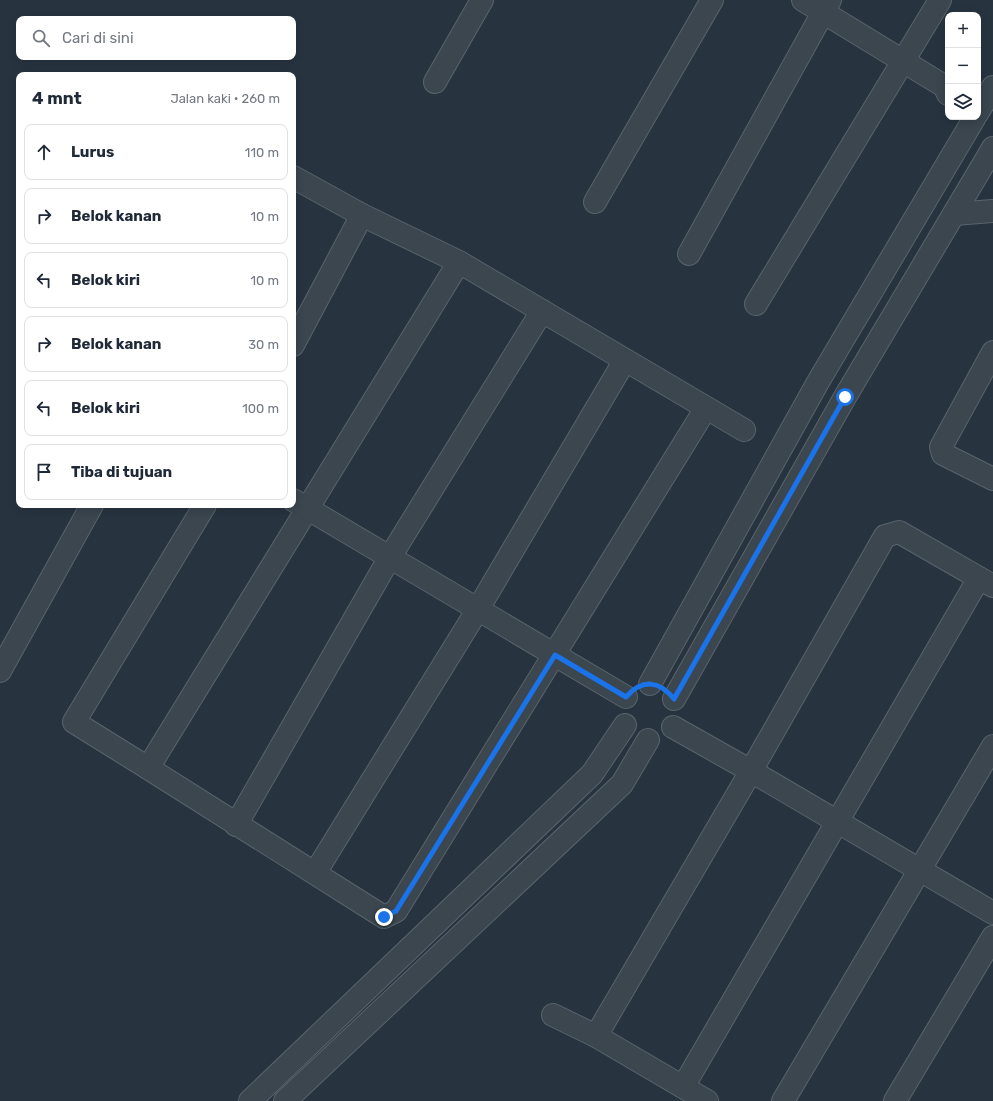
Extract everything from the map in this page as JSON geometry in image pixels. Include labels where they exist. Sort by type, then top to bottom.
[{"type":"street","points":[[435,82],[482,0]]},
{"type":"street","points":[[595,202],[712,0]]},
{"type":"street","points":[[803,0],[827,6],[903,61],[945,87]]},
{"type":"street","points":[[756,304],[940,0]]},
{"type":"street","points":[[689,254],[827,6]]},
{"type":"street","points":[[981,85],[993,86],[981,107]]},
{"type":"street","points":[[650,684],[818,382],[967,122]]},
{"type":"street","points":[[674,699],[845,397],[954,214],[990,161]]},
{"type":"street","points":[[296,179],[362,215],[459,262],[744,430]]},
{"type":"street","points":[[954,214],[993,211]]},
{"type":"street","points":[[296,339],[362,215]]},
{"type":"street","points":[[148,768],[300,504],[459,262]]},
{"type":"street","points":[[236,824],[390,557],[542,311]]},
{"type":"street","points":[[993,352],[941,447],[943,454],[993,479]]},
{"type":"street","points":[[315,873],[478,609],[625,360]]},
{"type":"street","points":[[203,508],[74,722],[384,917],[396,911],[706,408]]},
{"type":"street","points":[[300,504],[626,697]]},
{"type":"street","points":[[0,671],[90,508]]},
{"type":"street","points":[[596,1036],[885,536],[899,532],[986,582],[837,821],[683,1087]]},
{"type":"street","points":[[650,684],[660,686],[668,691],[674,699],[677,708],[677,718],[673,727],[658,739],[648,740],[634,735],[625,725],[622,716],[622,706],[626,697],[632,690],[641,685],[650,684]]},
{"type":"street","points":[[250,1101],[592,774],[625,725]]},
{"type":"street","points":[[673,727],[751,770],[993,913]]},
{"type":"street","points":[[285,1101],[622,784],[648,740]]},
{"type":"street","points":[[783,1101],[993,746]]},
{"type":"street","points":[[895,1101],[993,937]]},
{"type":"street","points":[[553,1015],[596,1036],[707,1101]]},
{"type":"route","points":[[384,917],[396,911],[555,655],[626,697],[632,690],[641,685],[650,684],[660,686],[668,691],[674,699],[845,397]]}]
